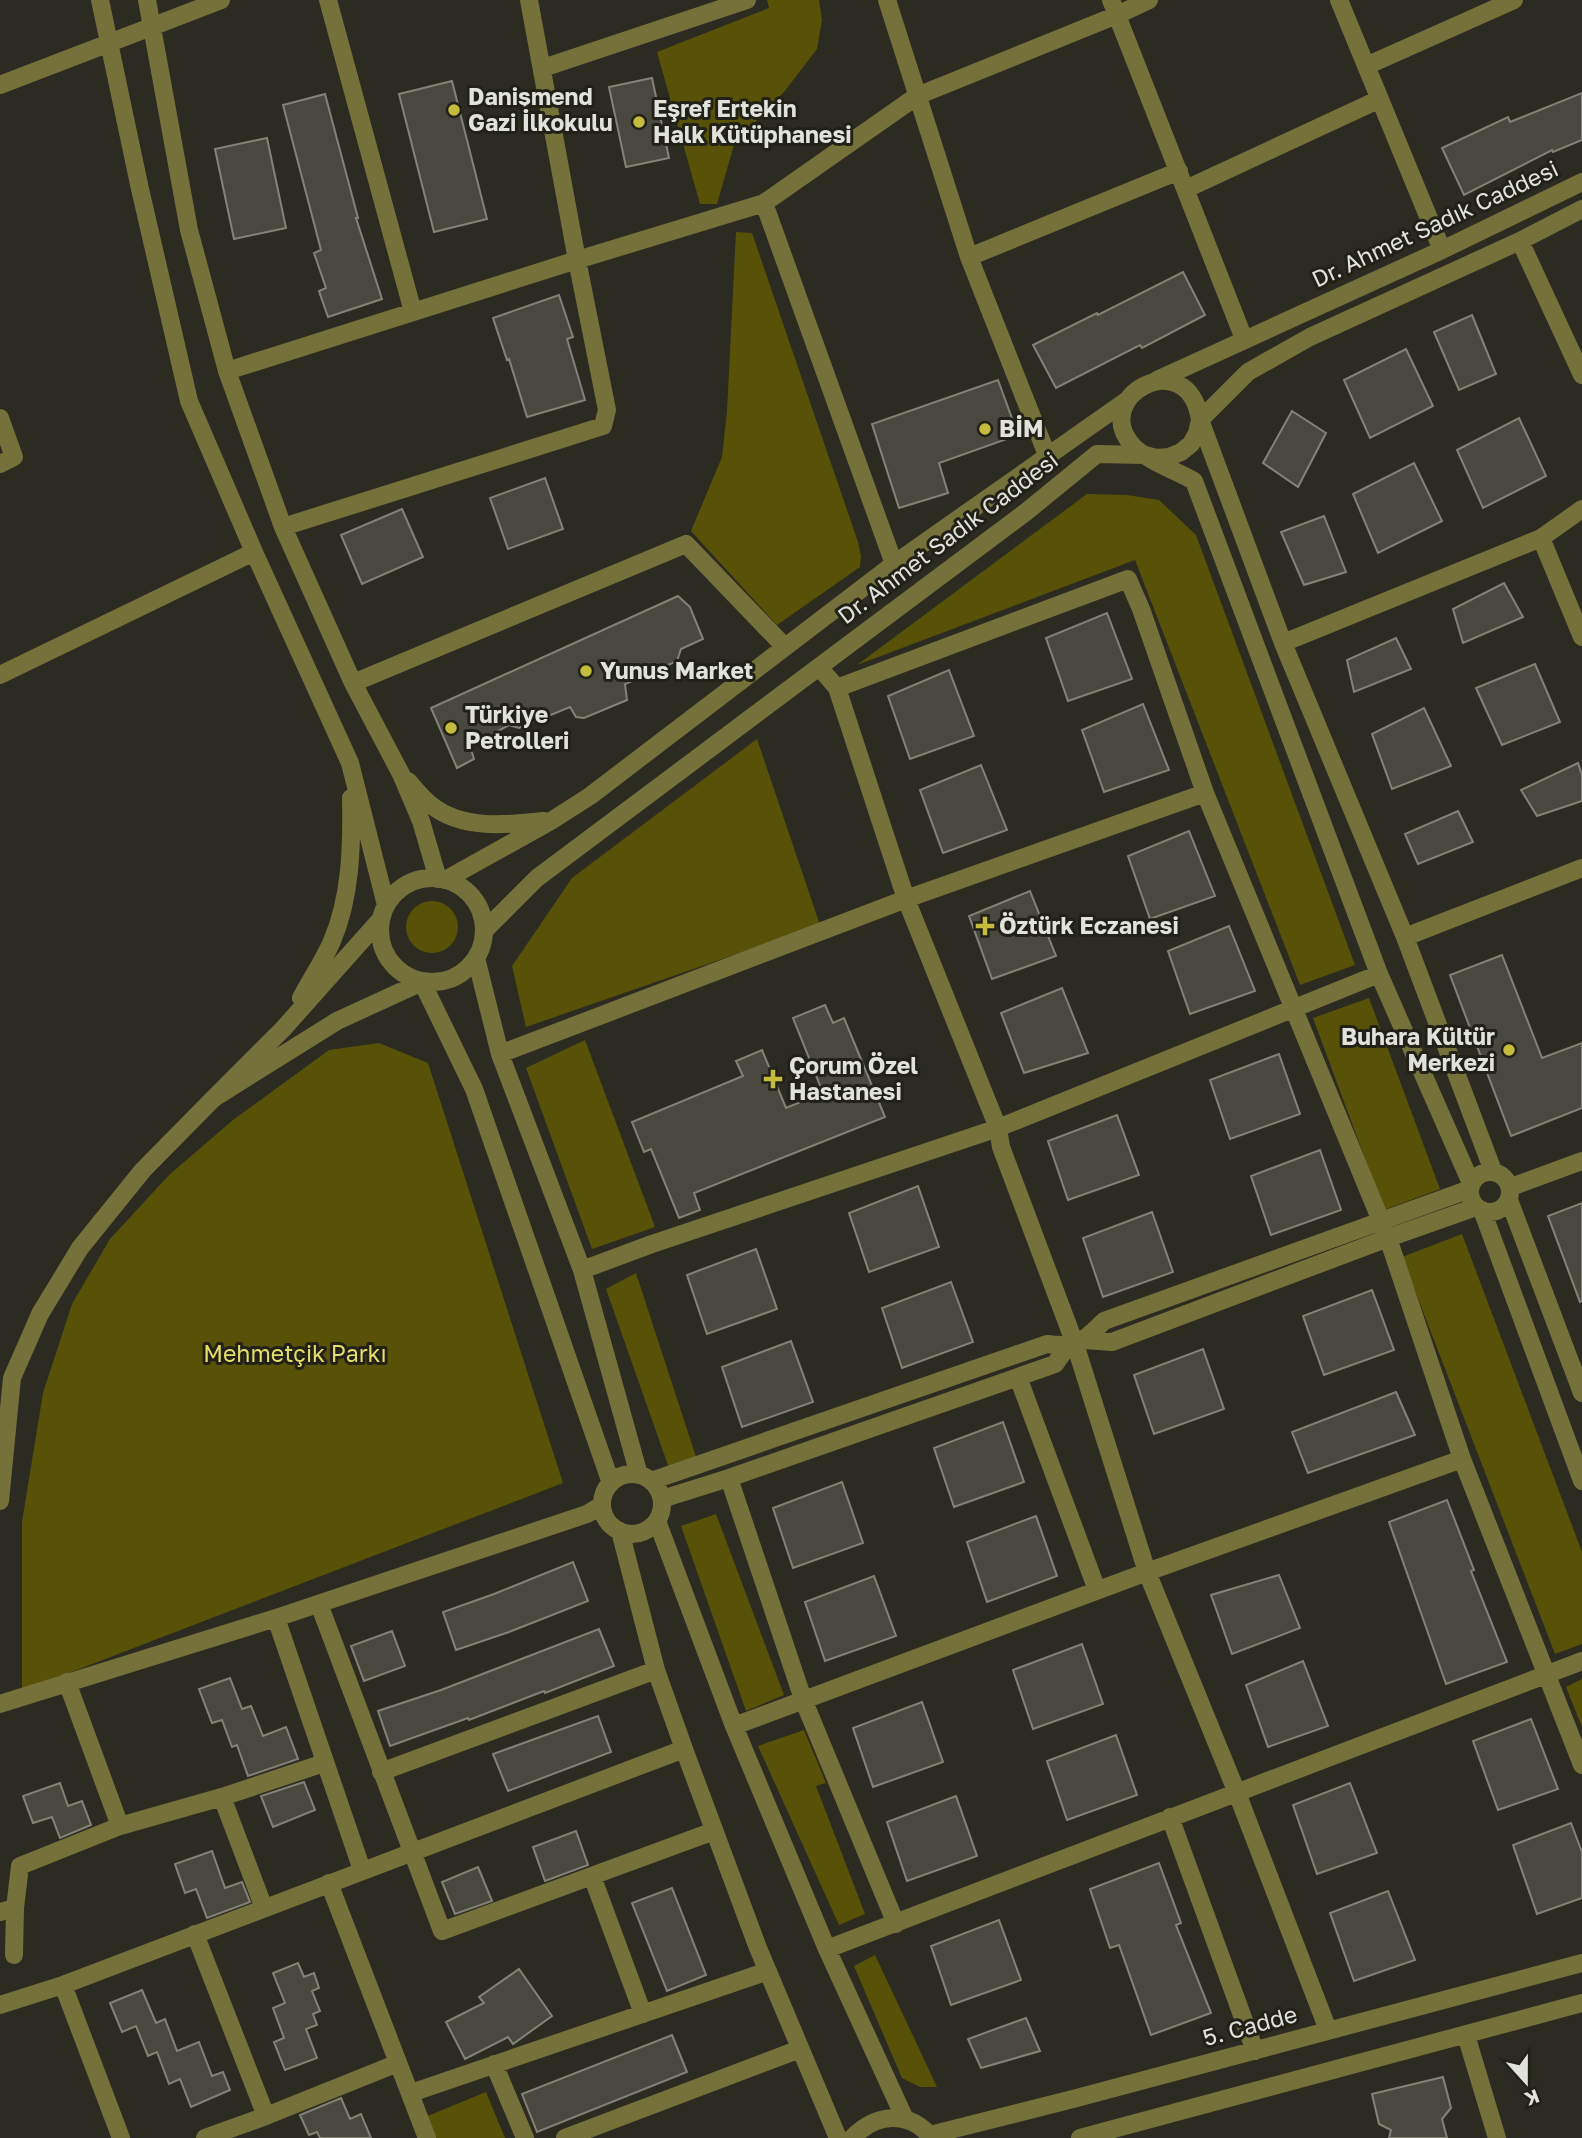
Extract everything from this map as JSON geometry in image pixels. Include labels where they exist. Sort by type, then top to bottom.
[{"type":"street","points":[[0,1501],[12,1378],[40,1314],[80,1248],[143,1170],[283,1028],[383,913],[402,887],[426,878],[441,879],[458,885],[469,893],[477,905],[484,932],[476,958],[466,970],[453,978],[438,982],[422,982],[409,978],[388,960],[382,948],[379,934],[383,913],[350,763],[189,401],[140,190],[100,0]]},
{"type":"street","points":[[147,0],[189,230],[227,371],[283,527],[353,683],[401,774],[441,879]]},
{"type":"street","points":[[0,85],[221,0]]},
{"type":"street","points":[[328,0],[413,312]]},
{"type":"street","points":[[283,527],[603,426],[607,410],[529,0]]},
{"type":"street","points":[[543,68],[747,0]]},
{"type":"street","points":[[887,0],[969,257],[1047,455]]},
{"type":"street","points":[[227,371],[764,204],[917,96],[1114,8],[1149,0]]},
{"type":"street","points":[[1339,0],[1441,250]]},
{"type":"street","points":[[1366,66],[1514,0]]},
{"type":"street","points":[[1114,8],[1244,340]]},
{"type":"street","points":[[1186,190],[1380,99]]},
{"type":"street","points":[[969,257],[1179,171]]},
{"type":"street","name":"Dr. Ahmet Sadık Caddesi","points":[[1157,380],[1582,182]]},
{"type":"street","points":[[764,204],[894,564]]},
{"type":"street","name":"Dr. Ahmet Sadık Caddesi","points":[[484,932],[537,878],[1026,512],[1097,454],[1145,455],[1156,458],[1181,452],[1191,444],[1200,420],[1248,372],[1310,337],[1520,241],[1582,209]]},
{"type":"street","points":[[1520,241],[1582,376]]},
{"type":"street","points":[[441,879],[551,821],[590,796],[894,564],[1126,401],[1134,391],[1157,380],[1170,381],[1182,386],[1192,395],[1198,407],[1200,420],[1283,643],[1405,937],[1493,1171]]},
{"type":"street","points":[[1126,401],[1122,413],[1123,426],[1134,447],[1194,481],[1379,974],[1471,1186],[1472,1202],[1479,1209],[1582,1481]]},
{"type":"street","points":[[0,418],[13,457],[0,464]]},
{"type":"street","points":[[1283,643],[1541,538],[1582,509]]},
{"type":"street","points":[[1541,538],[1582,637]]},
{"type":"street","points":[[353,683],[686,544],[785,647]]},
{"type":"street","points":[[0,674],[254,552]]},
{"type":"street","points":[[837,688],[1128,579],[1205,793],[1384,1230],[1462,1459],[1582,1765]]},
{"type":"street","points":[[819,667],[837,688],[906,899],[998,1128],[1001,1147],[1075,1344],[1147,1572],[1237,1793],[1328,2030]]},
{"type":"street","points":[[283,1028],[332,940],[344,900],[352,843],[350,763]]},
{"type":"street","points":[[401,774],[432,806],[452,817],[478,824],[551,821]]},
{"type":"street","points":[[500,1054],[906,899],[1205,793]]},
{"type":"street","points":[[1405,937],[1582,868]]},
{"type":"street","points":[[476,958],[500,1054],[582,1270],[645,1478],[656,1486],[662,1499],[662,1510],[653,1526],[640,1533],[626,1534],[620,1531],[607,1521],[602,1505],[604,1493],[611,1483],[624,1475],[645,1478],[1047,1344],[1075,1344]]},
{"type":"street","points":[[582,1270],[998,1128],[1379,974]]},
{"type":"street","points":[[214,1098],[337,1021],[422,982]]},
{"type":"street","points":[[422,982],[474,1089],[611,1483]]},
{"type":"street","points":[[662,1499],[1055,1364],[1104,1321],[1384,1230],[1479,1209],[1495,1212],[1510,1194],[1582,1161]]},
{"type":"street","points":[[1384,1230],[1471,1186],[1480,1174],[1493,1171],[1504,1176],[1582,1393]]},
{"type":"street","points":[[1018,1377],[1097,1590]]},
{"type":"street","points":[[734,1727],[1097,1590],[1462,1459]]},
{"type":"street","points":[[729,1478],[803,1699],[896,1924]]},
{"type":"street","points":[[0,1704],[319,1604],[587,1514],[602,1505]]},
{"type":"street","points":[[657,1521],[734,1727],[827,1949],[905,2119]]},
{"type":"street","points":[[620,1531],[656,1670],[684,1749],[768,1971],[838,2138]]},
{"type":"street","points":[[319,1604],[442,1931],[714,1831]]},
{"type":"street","points":[[276,1618],[362,1870]]},
{"type":"street","points":[[827,1949],[1582,1661]]},
{"type":"street","points":[[381,1772],[656,1670]]},
{"type":"street","points":[[67,1682],[120,1826]]},
{"type":"street","points":[[0,2005],[64,1985],[684,1749]]},
{"type":"street","points":[[14,1955],[8,1910],[20,1866],[120,1826],[222,1797],[324,1763]]},
{"type":"street","points":[[222,1797],[264,1908]]},
{"type":"street","points":[[1170,1817],[1255,2051]]},
{"type":"street","points":[[592,1876],[643,2014]]},
{"type":"street","points":[[330,1884],[427,2138]]},
{"type":"street","points":[[195,1934],[266,2116]]},
{"type":"street","name":"5. Cadde","points":[[931,2137],[1582,1963]]},
{"type":"street","points":[[411,2093],[768,1971]]},
{"type":"street","points":[[64,1985],[121,2138]]},
{"type":"street","points":[[1080,2138],[1582,2003]]},
{"type":"street","points":[[1466,2035],[1496,2138]]},
{"type":"street","points":[[565,2138],[800,2049]]},
{"type":"street","points":[[205,2138],[398,2063]]},
{"type":"street","points":[[494,2064],[524,2138]]},
{"type":"street","points":[[852,2138],[861,2128],[890,2118],[905,2119],[919,2125],[931,2137]]},
{"type":"green space","points":[[767,0],[819,0],[822,20],[817,49],[784,92],[734,145],[717,204],[700,204],[657,52],[769,8]]},
{"type":"green space","points":[[736,232],[752,233],[861,556],[860,567],[777,625],[691,531],[722,457],[727,411]]},
{"type":"green space","points":[[1087,494],[1127,495],[1159,500],[1196,535],[1355,965],[1300,985],[1135,560],[857,665]]},
{"type":"green space","points":[[757,739],[820,925],[526,1027],[512,966],[572,878]]},
{"type":"green space","points":[[432,901],[451,908],[458,927],[451,946],[432,953],[413,946],[406,927],[413,908]]},
{"type":"green space","points":[[1369,998],[1440,1189],[1384,1210],[1313,1018]]},
{"type":"green space","points":[[585,1040],[655,1227],[592,1249],[526,1068]]},
{"type":"green space","name":"Mehmetçik Parkı","points":[[379,1043],[428,1063],[563,1483],[22,1691],[22,1522],[43,1393],[72,1304],[110,1239],[169,1175],[233,1120],[329,1050]]},
{"type":"green space","points":[[1462,1234],[1582,1552],[1582,1644],[1555,1654],[1402,1257]]},
{"type":"green space","points":[[636,1273],[697,1460],[670,1471],[606,1289]]},
{"type":"green space","points":[[716,1514],[784,1695],[746,1711],[681,1526]]},
{"type":"green space","points":[[1582,1679],[1582,1727],[1566,1687]]},
{"type":"green space","points":[[804,1730],[826,1783],[816,1786],[865,1914],[839,1925],[758,1746]]},
{"type":"green space","points":[[875,1955],[937,2087],[920,2087],[902,2078],[854,1966]]},
{"type":"green space","points":[[486,2092],[505,2138],[432,2138],[425,2117]]},
{"type":"building","name":"Eşref Ertekin Halk Kütüphanesi","points":[[652,78],[669,158],[626,167],[609,87]]},
{"type":"building","points":[[452,81],[487,219],[434,232],[399,94]]},
{"type":"building","points":[[1582,93],[1582,140],[1553,152],[1552,150],[1464,195],[1442,148],[1508,117],[1510,122]]},
{"type":"building","points":[[325,94],[356,218],[382,299],[328,317],[319,291],[326,288],[314,253],[321,250],[283,105]]},
{"type":"building","points":[[267,138],[286,228],[234,239],[215,149]]},
{"type":"building","points":[[1183,272],[1205,315],[1056,388],[1033,345]]},
{"type":"building","points":[[559,295],[573,337],[567,339],[585,400],[527,417],[493,318]]},
{"type":"building","points":[[1472,315],[1496,374],[1459,390],[1434,332]]},
{"type":"building","points":[[1406,349],[1433,406],[1370,438],[1344,380]]},
{"type":"building","points":[[998,380],[1018,435],[939,463],[948,493],[899,508],[872,424]]},
{"type":"building","points":[[1292,411],[1326,433],[1298,487],[1263,463]]},
{"type":"building","points":[[1519,418],[1546,476],[1483,508],[1457,450]]},
{"type":"building","points":[[1414,463],[1442,521],[1378,553],[1353,494]]},
{"type":"building","points":[[545,478],[563,529],[508,549],[490,498]]},
{"type":"building","points":[[402,509],[423,557],[362,584],[341,535]]},
{"type":"building","points":[[1324,516],[1346,572],[1304,585],[1281,532]]},
{"type":"building","points":[[1504,583],[1523,617],[1463,643],[1453,609]]},
{"type":"building","points":[[678,596],[690,607],[703,639],[681,649],[677,661],[625,684],[627,700],[584,718],[576,717],[570,707],[519,728],[509,725],[470,746],[474,759],[457,768],[431,708]]},
{"type":"building","points":[[1107,613],[1132,679],[1068,701],[1046,638]]},
{"type":"building","points":[[1396,638],[1411,669],[1354,692],[1347,660]]},
{"type":"building","points":[[1535,664],[1560,722],[1502,745],[1476,688]]},
{"type":"building","points":[[949,670],[974,736],[910,759],[888,696]]},
{"type":"building","points":[[1143,704],[1169,770],[1104,792],[1082,730]]},
{"type":"building","points":[[1424,708],[1451,766],[1392,789],[1372,734]]},
{"type":"building","points":[[1578,763],[1582,775],[1582,801],[1537,816],[1521,790]]},
{"type":"building","points":[[981,765],[1007,830],[943,853],[920,790]]},
{"type":"building","points":[[1458,811],[1473,842],[1418,864],[1405,834]]},
{"type":"building","points":[[1189,831],[1215,896],[1150,919],[1128,856]]},
{"type":"building","points":[[1030,891],[1056,956],[992,979],[969,916]]},
{"type":"building","points":[[1229,926],[1255,991],[1190,1014],[1168,951]]},
{"type":"building","name":"Buhara Kültür Merkezi","points":[[1502,955],[1542,1058],[1582,1043],[1582,1108],[1511,1136],[1450,975]]},
{"type":"building","points":[[1062,988],[1088,1053],[1024,1073],[1001,1013]]},
{"type":"building","points":[[825,1005],[833,1023],[844,1018],[885,1117],[694,1193],[700,1210],[679,1218],[651,1149],[644,1152],[632,1122],[743,1076],[736,1061],[762,1050],[786,1108],[823,1093],[793,1018]]},
{"type":"building","points":[[1279,1054],[1300,1114],[1230,1139],[1210,1080]]},
{"type":"building","points":[[1117,1115],[1139,1175],[1068,1200],[1048,1141]]},
{"type":"building","points":[[1320,1150],[1341,1210],[1271,1235],[1251,1176]]},
{"type":"building","points":[[918,1186],[939,1247],[869,1272],[849,1213]]},
{"type":"building","points":[[1582,1203],[1582,1301],[1580,1302],[1548,1216]]},
{"type":"building","points":[[1152,1212],[1173,1272],[1103,1297],[1083,1238]]},
{"type":"building","points":[[756,1249],[777,1309],[707,1334],[687,1275]]},
{"type":"building","points":[[951,1282],[973,1342],[902,1368],[882,1308]]},
{"type":"building","points":[[1372,1290],[1394,1350],[1324,1375],[1303,1316]]},
{"type":"building","points":[[791,1341],[813,1402],[742,1427],[722,1367]]},
{"type":"building","points":[[1203,1349],[1224,1409],[1154,1434],[1134,1375]]},
{"type":"building","points":[[1396,1392],[1415,1435],[1308,1473],[1292,1432]]},
{"type":"building","points":[[1003,1422],[1024,1482],[954,1507],[934,1448]]},
{"type":"building","points":[[842,1482],[863,1543],[793,1568],[773,1508]]},
{"type":"building","points":[[1447,1500],[1474,1570],[1471,1571],[1507,1662],[1446,1684],[1389,1522]]},
{"type":"building","points":[[1036,1516],[1057,1576],[987,1602],[967,1542]]},
{"type":"building","points":[[573,1562],[588,1601],[456,1650],[443,1612]]},
{"type":"building","points":[[1279,1575],[1300,1628],[1232,1654],[1211,1595]]},
{"type":"building","points":[[874,1576],[896,1636],[825,1661],[805,1602]]},
{"type":"building","points":[[599,1629],[614,1666],[545,1693],[544,1691],[390,1746],[378,1711],[441,1690]]},
{"type":"building","points":[[392,1631],[405,1666],[364,1681],[351,1646]]},
{"type":"building","points":[[1082,1644],[1103,1704],[1033,1729],[1013,1670]]},
{"type":"building","points":[[1303,1661],[1328,1726],[1268,1747],[1246,1685]]},
{"type":"building","points":[[230,1678],[242,1709],[251,1706],[263,1736],[286,1727],[298,1759],[248,1776],[237,1745],[232,1747],[222,1720],[212,1723],[199,1689]]},
{"type":"building","points":[[922,1702],[943,1762],[873,1787],[853,1728]]},
{"type":"building","points":[[598,1716],[611,1752],[508,1791],[493,1754]]},
{"type":"building","points":[[1531,1719],[1558,1789],[1498,1810],[1473,1741]]},
{"type":"building","points":[[1116,1735],[1137,1795],[1067,1820],[1047,1761]]},
{"type":"building","points":[[304,1782],[315,1810],[273,1827],[261,1796]]},
{"type":"building","points":[[60,1783],[68,1806],[82,1801],[91,1825],[60,1838],[52,1817],[33,1823],[23,1796]]},
{"type":"building","points":[[1350,1783],[1377,1853],[1317,1874],[1293,1805]]},
{"type":"building","points":[[956,1796],[977,1856],[907,1881],[887,1822]]},
{"type":"building","points":[[1571,1823],[1582,1852],[1582,1898],[1537,1914],[1513,1845]]},
{"type":"building","points":[[576,1831],[588,1865],[545,1881],[533,1847]]},
{"type":"building","points":[[212,1851],[225,1888],[242,1882],[250,1902],[207,1918],[196,1889],[185,1893],[175,1864]]},
{"type":"building","points":[[1159,1863],[1181,1923],[1176,1925],[1211,2013],[1151,2035],[1119,1945],[1110,1948],[1090,1889]]},
{"type":"building","points":[[478,1867],[492,1901],[455,1914],[442,1882]]},
{"type":"building","points":[[672,1888],[706,1975],[667,1991],[632,1903]]},
{"type":"building","points":[[1388,1891],[1415,1960],[1354,1981],[1330,1913]]},
{"type":"building","points":[[999,1920],[1021,1980],[951,2005],[931,1946]]},
{"type":"building","points":[[298,1963],[304,1977],[314,1973],[319,1988],[312,1991],[320,2011],[313,2014],[317,2025],[306,2029],[317,2058],[285,2070],[274,2042],[284,2038],[273,2008],[285,2003],[273,1973]]},
{"type":"building","points":[[519,1969],[552,2016],[513,2044],[508,2037],[465,2059],[446,2022],[484,2003],[479,1997]]},
{"type":"building","points":[[142,1990],[156,2023],[165,2019],[177,2051],[199,2042],[212,2076],[223,2072],[230,2090],[191,2107],[180,2079],[169,2084],[157,2052],[148,2056],[136,2026],[122,2032],[110,2003]]},
{"type":"building","points":[[1026,2018],[1040,2051],[981,2068],[968,2039]]},
{"type":"building","points":[[672,2035],[687,2072],[537,2132],[522,2094]]},
{"type":"building","points":[[1443,2077],[1451,2108],[1442,2119],[1447,2138],[1389,2138],[1391,2130],[1379,2124],[1372,2094]]},
{"type":"building","points":[[341,2098],[350,2119],[361,2114],[371,2138],[320,2138],[317,2132],[309,2135],[300,2115]]},
{"type":"place","name":"Danişmend Gazi İlkokulu","points":[[454,110]]},
{"type":"place","name":"Eşref Ertekin Halk Kütüphanesi","points":[[639,122]]},
{"type":"place","name":"BİM","points":[[985,429]]},
{"type":"place","name":"Yunus Market","points":[[586,671]]},
{"type":"place","name":"Türkiye Petrolleri","points":[[451,728]]},
{"type":"place","name":"Öztürk Eczanesi","points":[[985,926]]},
{"type":"place","name":"Buhara Kültür Merkezi","points":[[1509,1050]]},
{"type":"place","name":"Çorum Özel Hastanesi","points":[[773,1079]]}]
